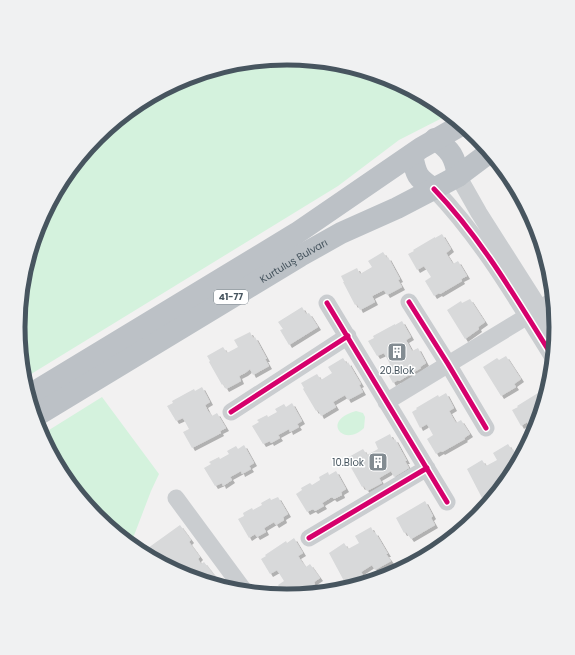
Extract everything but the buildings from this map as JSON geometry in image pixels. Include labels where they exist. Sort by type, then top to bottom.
[{"type":"highway","points":[[457,127],[435,139],[412,155],[416,173],[420,179],[434,189],[458,176],[486,155]]},
{"type":"highway","points":[[435,139],[445,146],[454,158],[458,176]]},
{"type":"highway","name":"Kurtuluş Bulvarı","points":[[33,393],[297,233],[412,155]]},
{"type":"highway","name":"Kurtuluş Bulvarı","points":[[40,414],[199,316],[326,241],[434,189]]},
{"type":"street","points":[[458,176],[478,213],[550,323]]},
{"type":"street","points":[[434,189],[541,308],[549,340]]},
{"type":"street","points":[[408,302],[448,364],[486,428]]},
{"type":"street","points":[[327,303],[447,502]]},
{"type":"street","points":[[386,402],[541,308]]},
{"type":"street","points":[[231,412],[348,336]]},
{"type":"street","points":[[309,538],[427,468]]},
{"type":"street","points":[[176,498],[241,586]]},
{"type":"green space","points":[[288,65],[322,67],[355,74],[388,85],[419,100],[444,117],[399,140],[338,186],[29,375],[25,328],[27,293],[39,243],[52,211],[69,182],[90,154],[114,130],[156,100],[203,79],[236,70],[253,67]]},
{"type":"green space","points":[[102,397],[159,474],[133,539],[114,525],[90,501],[60,459],[47,432]]},
{"type":"green space","points":[[356,411],[363,413],[365,417],[364,428],[349,435],[343,434],[339,431],[337,426],[339,421],[345,415]]},
{"type":"cycle path","points":[[434,189],[468,228],[483,249],[549,351]]},
{"type":"cycle path","points":[[409,302],[486,428]]},
{"type":"cycle path","points":[[327,303],[447,502]]},
{"type":"cycle path","points":[[231,412],[348,336]]},
{"type":"cycle path","points":[[309,538],[427,468]]},
{"type":"place","name":"20.Blok","points":[[397,352]]},
{"type":"place","name":"10.Blok","points":[[378,462]]}]
